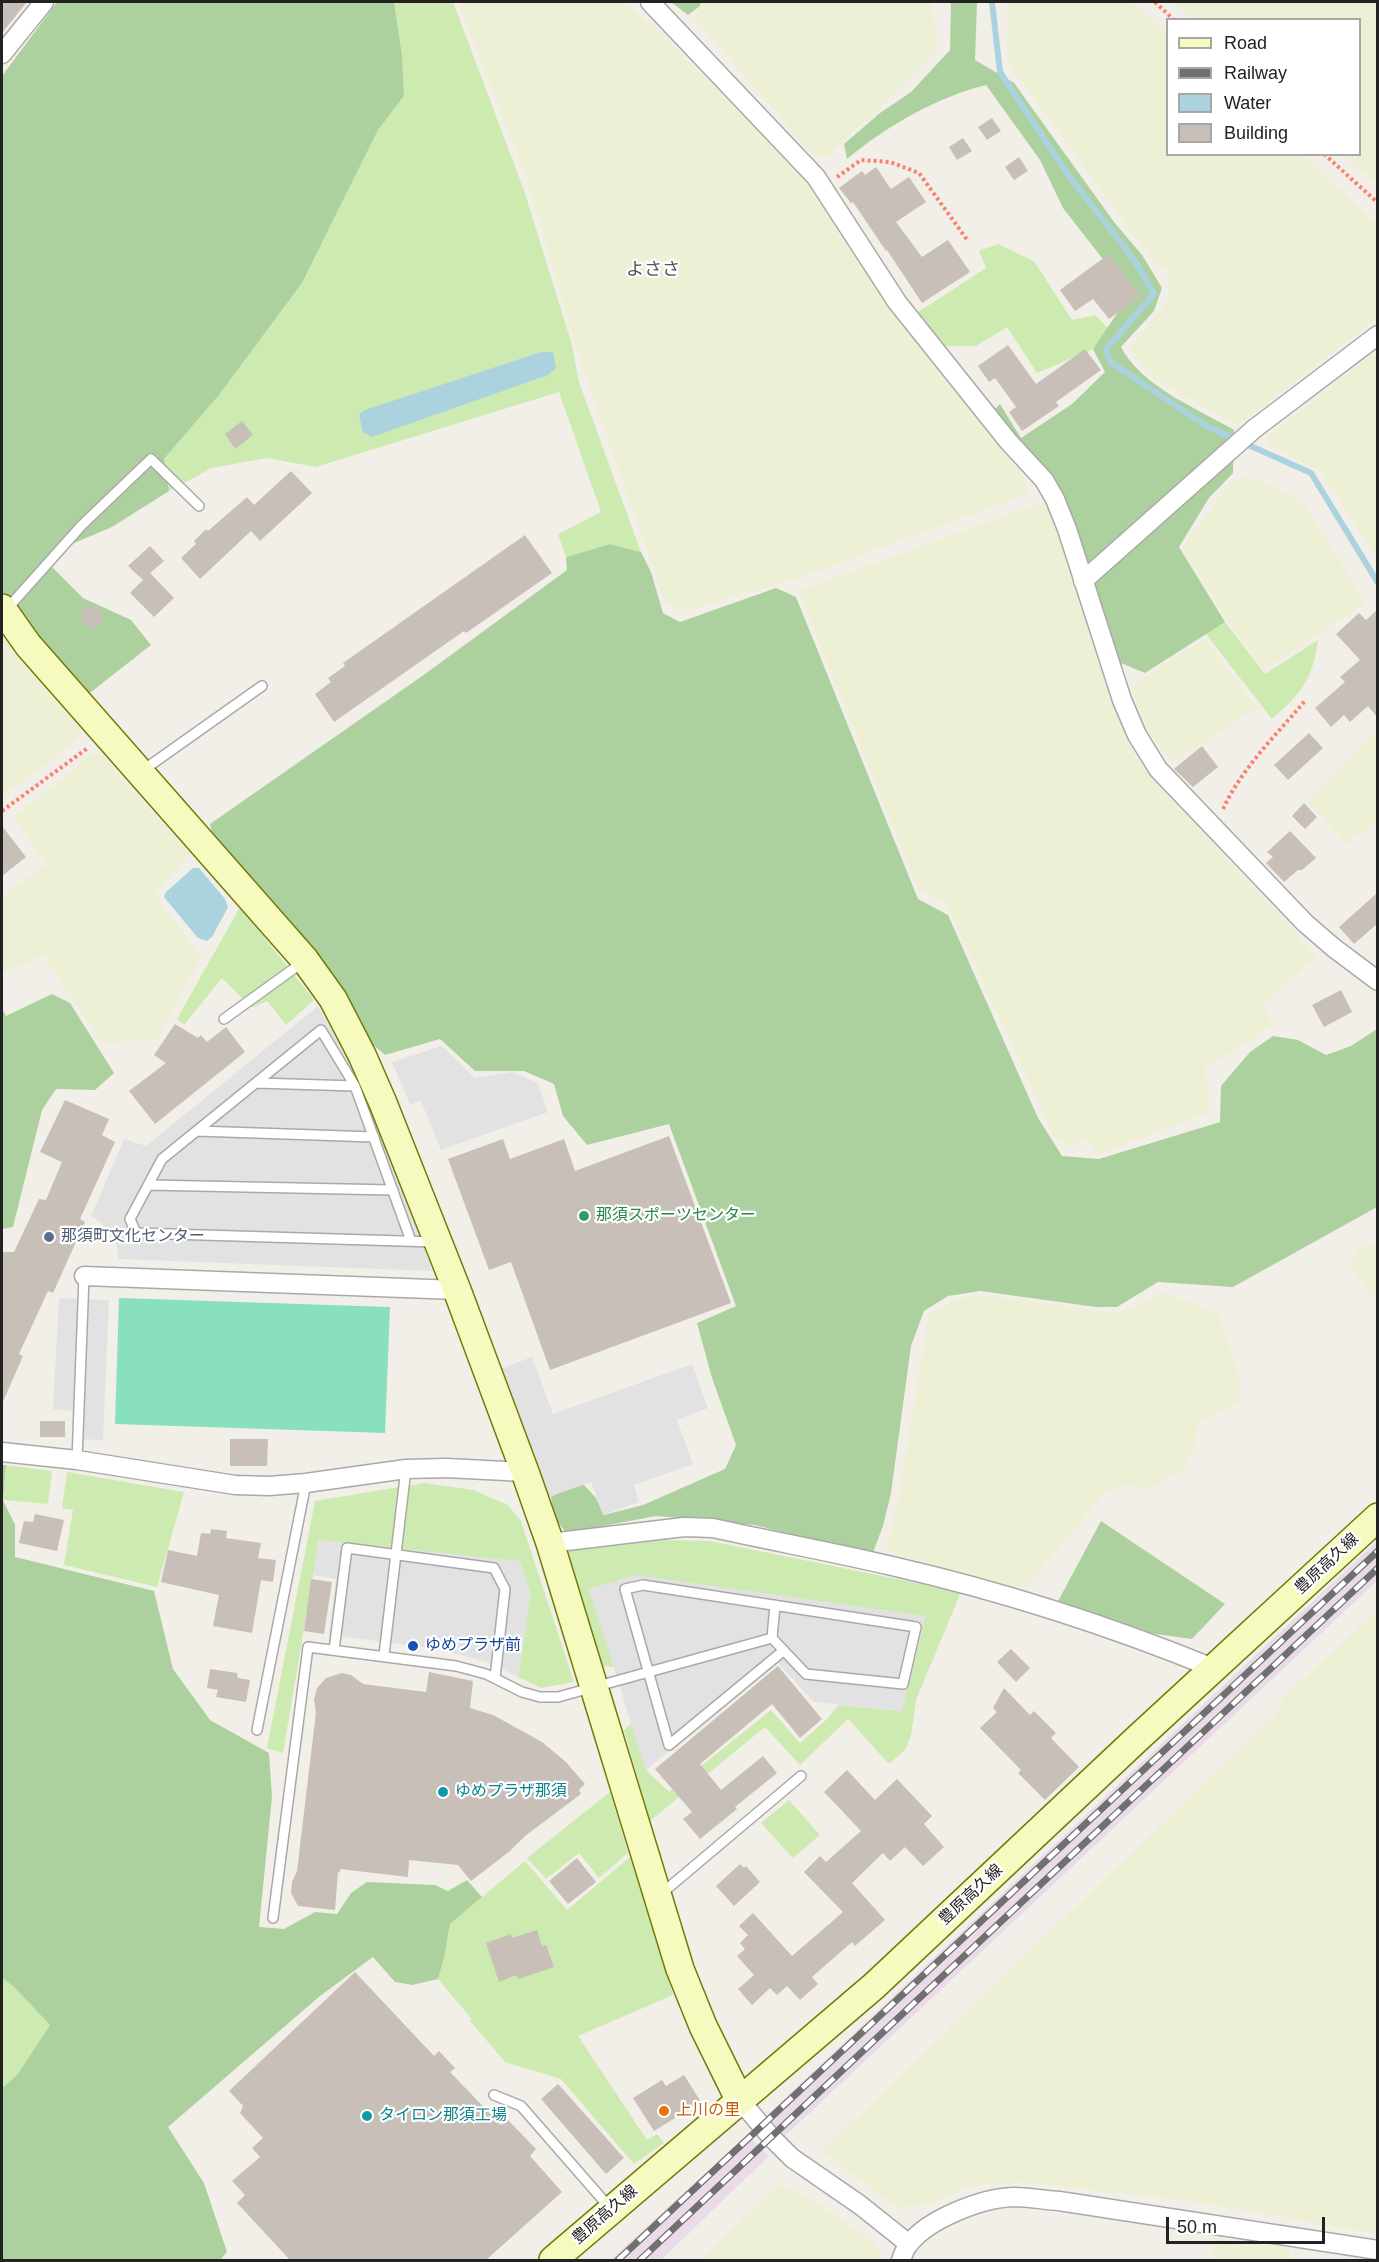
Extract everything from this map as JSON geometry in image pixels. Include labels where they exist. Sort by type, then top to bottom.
[{"type":"street","points":[[2,54],[44,2]]},
{"type":"street","points":[[650,2],[816,177],[897,302],[1008,441],[1044,480],[1067,529],[1122,700],[1137,735],[1158,769],[1305,923],[1377,981]]},
{"type":"street","points":[[1083,581],[1254,429],[1377,335]]},
{"type":"street","points":[[3,610],[28,645],[305,960],[333,999],[362,1055],[424,1241],[457,1290],[525,1472],[550,1543],[680,1969],[703,2026],[739,2099],[792,2158],[860,2205],[905,2252],[934,2223],[963,2208],[985,2201],[1012,2198],[1059,2201],[1377,2250]]},
{"type":"street","points":[[84,1276],[457,1290]]},
{"type":"street","points":[[2,1452],[77,1460],[235,1485],[306,1484],[406,1469],[446,1468],[525,1472]]},
{"type":"street","name":"豊原高久線","points":[[553,2260],[874,1986],[1377,1517]]},
{"type":"street","points":[[550,1543],[684,1527],[713,1528],[892,1566],[1008,1597],[1154,1644],[1213,1668]]},
{"type":"lane","points":[[3,610],[82,525],[151,459],[199,506]]},
{"type":"lane","points":[[140,772],[262,686]]},
{"type":"lane","points":[[224,1019],[305,960]]},
{"type":"lane","points":[[321,1030],[355,1086],[393,1190],[424,1241],[136,1233],[130,1219],[162,1159],[321,1030]]},
{"type":"lane","points":[[256,1083],[355,1086]]},
{"type":"lane","points":[[197,1131],[374,1137]]},
{"type":"lane","points":[[148,1185],[393,1190]]},
{"type":"lane","points":[[77,1460],[84,1276]]},
{"type":"lane","points":[[384,1655],[406,1469]]},
{"type":"lane","points":[[257,1730],[306,1484]]},
{"type":"lane","points":[[334,1650],[346,1548],[494,1568],[505,1589],[495,1678]]},
{"type":"lane","points":[[775,1605],[772,1638],[806,1674],[903,1684],[916,1627],[775,1605],[643,1585],[625,1589],[669,1745],[783,1651]]},
{"type":"lane","points":[[273,1918],[308,1647],[456,1666],[495,1678],[522,1692],[540,1697],[558,1697],[772,1638]]},
{"type":"lane","points":[[657,1898],[801,1776]]},
{"type":"lane","points":[[494,2095],[521,2106],[612,2210]]},
{"type":"path","points":[[1155,2],[1172,18]]},
{"type":"path","points":[[1326,156],[1377,203]]},
{"type":"path","points":[[823,188],[861,160],[890,162],[920,173],[968,241]]},
{"type":"path","points":[[1214,829],[1230,795],[1252,763],[1305,701]]},
{"type":"path","points":[[2,811],[107,734]]},
{"type":"shaded area","points":[[318,1006],[360,1083],[408,1203],[432,1271],[119,1259],[115,1239],[102,1224],[91,1216],[124,1139],[146,1146]]},
{"type":"shaded area","points":[[442,1046],[475,1078],[512,1072],[538,1083],[548,1112],[441,1150],[421,1101],[410,1104],[392,1062]]},
{"type":"shaded area","points":[[59,1298],[109,1300],[103,1440],[73,1439],[74,1411],[53,1409]]},
{"type":"shaded area","points":[[532,1357],[553,1414],[692,1364],[708,1408],[677,1420],[693,1464],[634,1485],[639,1502],[603,1515],[591,1482],[546,1498],[500,1369]]},
{"type":"shaded area","points":[[319,1540],[520,1561],[531,1593],[518,1677],[487,1662],[440,1649],[329,1635],[336,1579],[313,1575]]},
{"type":"shaded area","points":[[1377,1541],[1377,1581],[785,2136],[766,2116]]},
{"type":"shaded area","points":[[636,1575],[926,1616],[902,1711],[814,1702],[778,1663],[646,1770],[589,1589]]},
{"type":"shaded area","points":[[747,2135],[769,2156],[661,2260],[610,2260]]},
{"type":"green space","points":[[57,2],[394,2],[402,55],[404,96],[378,130],[302,283],[219,395],[164,459],[169,491],[112,527],[65,547],[52,567],[83,598],[131,620],[151,645],[86,696],[27,626],[2,592],[2,76]]},
{"type":"green space","points":[[394,2],[453,2],[524,190],[572,345],[579,382],[641,552],[610,544],[566,557],[558,534],[601,512],[559,392],[316,467],[267,458],[212,468],[169,491],[164,459],[219,395],[302,283],[378,130],[404,96],[402,55]]},
{"type":"green space","points":[[458,2],[627,2],[714,86],[813,188],[840,237],[901,320],[1025,479],[1030,493],[801,577],[694,609],[676,610],[664,600],[582,366],[525,175]]},
{"type":"green space","points":[[671,2],[701,2],[700,6],[688,15]]},
{"type":"green space","points":[[701,2],[932,2],[938,51],[827,157],[814,156],[696,20]]},
{"type":"green space","points":[[951,2],[977,2],[975,60],[1014,83],[1114,222],[1142,255],[1162,288],[1154,311],[1121,347],[1130,361],[1156,385],[1171,395],[1234,430],[1233,473],[1209,498],[1179,547],[1225,622],[1145,673],[1116,661],[1099,598],[1084,565],[1061,495],[992,412],[1000,404],[1021,438],[1072,404],[1105,372],[1093,349],[1130,294],[1063,208],[1040,160],[986,85],[949,97],[912,114],[847,159],[844,144],[880,113],[911,92],[950,50]]},
{"type":"green space","points":[[1007,2],[1133,2],[1166,32],[1166,156],[1303,156],[1377,223],[1377,318],[1237,426],[1156,380],[1135,359],[1129,348],[1168,301],[1169,273],[1151,258],[1007,59]]},
{"type":"green space","points":[[1172,2],[1377,2],[1377,185],[1344,156],[1361,156],[1361,18],[1192,18]]},
{"type":"green space","points":[[998,244],[1034,261],[1072,320],[1095,315],[1108,328],[1093,349],[1037,373],[1007,327],[976,346],[939,346],[915,314],[986,268],[979,251]]},
{"type":"green space","points":[[1377,351],[1377,559],[1321,472],[1269,445],[1267,437]]},
{"type":"green space","points":[[1247,476],[1290,494],[1306,507],[1366,603],[1264,670],[1229,623],[1182,547],[1232,480]]},
{"type":"green space","points":[[1046,501],[1136,760],[1317,957],[1262,1004],[1273,1026],[1205,1068],[1210,1112],[1099,1154],[1084,1138],[1068,1147],[1054,1136],[946,904],[918,889],[798,591]]},
{"type":"green space","points":[[610,544],[641,552],[651,572],[663,613],[680,622],[776,588],[796,597],[918,899],[948,915],[1038,1118],[1062,1156],[1099,1159],[1220,1122],[1221,1086],[1250,1052],[1273,1036],[1298,1040],[1326,1055],[1351,1046],[1377,1029],[1377,1207],[1233,1287],[1158,1282],[1117,1307],[1096,1307],[980,1291],[948,1296],[924,1311],[911,1346],[891,1493],[883,1526],[872,1555],[755,1525],[656,1516],[566,1533],[554,1516],[551,1497],[564,1489],[584,1485],[596,1498],[604,1515],[643,1505],[725,1469],[736,1445],[712,1378],[697,1323],[736,1306],[669,1124],[587,1145],[563,1116],[554,1084],[524,1071],[475,1071],[440,1039],[385,1055],[364,1037],[213,838],[210,824],[425,674],[567,570],[566,557]]},
{"type":"green space","points":[[1225,622],[1265,674],[1318,640],[1313,665],[1304,685],[1291,702],[1272,719],[1206,634]]},
{"type":"green space","points":[[2,631],[83,733],[60,754],[2,797]]},
{"type":"green space","points":[[1205,639],[1257,707],[1173,763],[1149,733],[1130,686]]},
{"type":"green space","points":[[1377,730],[1377,822],[1346,844],[1308,802]]},
{"type":"green space","points":[[97,750],[190,854],[155,895],[202,957],[157,1040],[102,1043],[43,955],[2,974],[2,896],[46,865],[14,817]]},
{"type":"green space","points":[[240,907],[314,1000],[286,1025],[267,1001],[252,1008],[222,978],[184,1025],[177,1019]]},
{"type":"green space","points":[[52,994],[70,1003],[114,1073],[95,1090],[56,1089],[42,1110],[13,1227],[2,1229],[2,1008],[6,1016]]},
{"type":"green space","points":[[1378,1244],[1377,1304],[1350,1267],[1357,1248]]},
{"type":"green space","points":[[1164,1293],[1218,1313],[1239,1375],[1241,1403],[1199,1422],[1194,1447],[1184,1468],[1155,1487],[1123,1486],[1103,1495],[1025,1588],[998,1584],[886,1551],[899,1495],[929,1314],[951,1301],[980,1295],[1117,1313]]},
{"type":"green space","points":[[119,1298],[390,1307],[385,1433],[115,1424]]},
{"type":"green space","points":[[2,1465],[6,1465],[3,1500],[15,1525],[15,1557],[154,1591],[173,1669],[210,1720],[269,1753],[272,1797],[259,1927],[284,1929],[315,1912],[337,1914],[351,1893],[367,1882],[435,1885],[448,1891],[467,1880],[482,1897],[450,1924],[438,1979],[412,1985],[395,1982],[373,1957],[320,1996],[168,2127],[204,2183],[227,2252],[220,2260],[2,2260],[2,2088],[17,2075],[50,2025],[13,1986],[2,1978]]},
{"type":"green space","points":[[6,1465],[52,1471],[48,1504],[3,1500]]},
{"type":"green space","points":[[67,1472],[184,1492],[157,1587],[64,1565],[73,1510],[62,1508]]},
{"type":"green space","points":[[424,1483],[473,1490],[508,1505],[521,1521],[574,1682],[541,1688],[518,1677],[531,1593],[319,1540],[283,1753],[267,1748],[315,1501]]},
{"type":"green space","points":[[1101,1521],[1225,1604],[1192,1639],[1141,1632],[1057,1603]]},
{"type":"green space","points":[[665,1540],[710,1541],[961,1592],[916,1700],[911,1736],[905,1750],[889,1764],[848,1719],[800,1765],[765,1727],[650,1821],[624,1730],[632,1723],[646,1770],[669,1792],[771,1710],[800,1743],[839,1705],[902,1711],[589,1589],[614,1667],[602,1666],[567,1548]]},
{"type":"green space","points":[[1377,1610],[1377,2234],[1196,2202],[1020,2182],[974,2185],[928,2205],[896,2207],[822,2151],[1276,1714],[1282,1699]]},
{"type":"green space","points":[[610,1792],[628,1853],[599,1878],[579,1853],[546,1879],[527,1858]]},
{"type":"green space","points":[[789,1800],[820,1835],[793,1858],[761,1823]]},
{"type":"green space","points":[[630,1857],[673,1995],[578,2036],[647,2140],[657,2134],[664,2143],[634,2164],[561,2079],[505,2062],[438,1979],[450,1924],[525,1861],[567,1910]]},
{"type":"green space","points":[[2,1978],[13,1986],[50,2025],[17,2075],[2,2088]]},
{"type":"green space","points":[[778,2185],[798,2191],[871,2240],[881,2252],[879,2260],[700,2260]]},
{"type":"green space","points":[[1214,2238],[1290,2248],[1289,2260],[1213,2260]]},
{"type":"water","points":[[541,352],[553,352],[556,368],[548,375],[372,437],[363,432],[359,415],[365,410]]},
{"type":"water","points":[[193,868],[199,868],[225,899],[228,907],[212,937],[207,941],[198,938],[164,897],[165,893]]},
{"type":"building","points":[[2,2],[27,2],[2,33]]},
{"type":"building","points":[[992,118],[1001,131],[987,140],[978,127]]},
{"type":"building","points":[[963,138],[972,151],[957,160],[949,147]]},
{"type":"building","points":[[1019,157],[1028,171],[1014,180],[1005,167]]},
{"type":"building","points":[[876,167],[891,189],[909,177],[926,202],[896,222],[922,257],[948,240],[970,272],[922,303],[853,202],[851,203],[839,188],[862,171],[865,175]]},
{"type":"building","points":[[1109,254],[1140,296],[1109,319],[1093,299],[1075,311],[1060,290]]},
{"type":"building","points":[[1008,345],[1036,384],[1085,349],[1101,370],[1056,402],[1059,406],[1022,431],[1009,412],[1016,407],[995,378],[989,382],[978,366]]},
{"type":"building","points":[[242,421],[253,435],[235,449],[225,434]]},
{"type":"building","points":[[291,471],[312,493],[260,541],[251,531],[200,579],[181,558],[196,544],[194,541],[247,497],[254,505]]},
{"type":"building","points":[[525,535],[552,573],[334,722],[315,694],[331,682],[328,678],[345,666],[343,663]]},
{"type":"building","points":[[150,546],[164,561],[150,573],[174,598],[154,617],[130,593],[143,580],[128,566]]},
{"type":"building","points":[[92,606],[100,609],[103,617],[100,625],[92,628],[84,625],[81,617],[84,609]]},
{"type":"building","points":[[1377,610],[1377,717],[1368,706],[1350,722],[1344,715],[1331,727],[1315,708],[1345,682],[1340,677],[1360,660],[1336,634],[1359,613],[1366,620]]},
{"type":"building","points":[[1309,733],[1323,748],[1288,780],[1274,765]]},
{"type":"building","points":[[1202,746],[1218,767],[1193,787],[1174,769]]},
{"type":"building","points":[[1304,803],[1317,817],[1305,829],[1292,816]]},
{"type":"building","points":[[2,826],[26,857],[2,876]]},
{"type":"building","points":[[1290,831],[1316,858],[1284,882],[1266,863],[1273,857],[1267,852]]},
{"type":"building","points":[[1377,893],[1377,924],[1354,944],[1339,927]]},
{"type":"building","points":[[1341,990],[1352,1012],[1324,1027],[1312,1005]]},
{"type":"building","points":[[175,1024],[198,1038],[201,1035],[207,1042],[226,1027],[245,1052],[155,1124],[129,1091],[166,1063],[154,1055]]},
{"type":"building","name":"那須町文化センター","points":[[65,1100],[109,1119],[102,1135],[115,1142],[80,1219],[85,1222],[53,1293],[48,1291],[19,1354],[23,1356],[2,1404],[2,1252],[14,1252],[39,1199],[46,1200],[62,1162],[40,1152]]},
{"type":"building","name":"那須スポーツセンター","points":[[669,1136],[731,1303],[550,1370],[511,1262],[489,1270],[448,1159],[503,1139],[510,1159],[564,1139],[575,1171]]},
{"type":"building","points":[[40,1421],[65,1421],[65,1437],[40,1437]]},
{"type":"building","points":[[230,1439],[268,1439],[267,1466],[230,1466]]},
{"type":"building","points":[[35,1514],[64,1520],[57,1551],[19,1543],[24,1521],[33,1522]]},
{"type":"building","points":[[211,1529],[227,1531],[226,1538],[261,1543],[258,1558],[276,1560],[273,1582],[261,1580],[252,1633],[213,1626],[219,1595],[161,1582],[168,1550],[197,1556],[201,1533],[210,1534]]},
{"type":"building","points":[[311,1579],[332,1582],[324,1634],[304,1631]]},
{"type":"building","points":[[1011,1649],[1030,1668],[1016,1682],[997,1662]]},
{"type":"building","points":[[778,1666],[822,1719],[800,1738],[772,1704],[700,1764],[721,1790],[763,1756],[777,1773],[700,1839],[683,1819],[692,1812],[655,1769]]},
{"type":"building","points":[[210,1669],[237,1673],[238,1678],[250,1680],[246,1702],[216,1697],[218,1690],[207,1688]]},
{"type":"building","name":"ゆめプラザ那須","points":[[429,1672],[473,1681],[470,1708],[493,1715],[542,1742],[566,1762],[585,1784],[579,1790],[581,1794],[471,1881],[458,1865],[409,1860],[408,1877],[340,1869],[335,1910],[298,1906],[291,1893],[292,1882],[297,1871],[317,1688],[326,1678],[342,1673],[351,1675],[363,1684],[426,1692]]},
{"type":"building","points":[[1004,1688],[1030,1715],[1034,1711],[1056,1733],[1051,1738],[1079,1767],[1045,1800],[1018,1773],[1021,1770],[980,1728],[997,1712],[993,1708]]},
{"type":"building","points":[[847,1770],[875,1800],[897,1779],[932,1816],[924,1824],[944,1847],[923,1866],[905,1847],[890,1861],[883,1853],[852,1883],[885,1920],[855,1946],[852,1942],[812,1977],[818,1984],[800,2000],[787,1986],[777,1995],[770,1988],[752,2005],[738,1989],[754,1975],[737,1956],[745,1949],[740,1943],[748,1935],[739,1926],[753,1913],[792,1956],[843,1912],[804,1872],[820,1856],[826,1862],[861,1831],[824,1792]]},
{"type":"building","points":[[577,1858],[596,1882],[568,1904],[549,1881]]},
{"type":"building","points":[[740,1864],[744,1868],[746,1866],[760,1882],[734,1906],[716,1886]]},
{"type":"building","points":[[537,1930],[542,1946],[546,1945],[554,1967],[518,1979],[516,1975],[499,1982],[486,1943],[511,1934],[512,1938]]},
{"type":"building","name":"タイロン那須工場","points":[[355,1972],[434,2056],[439,2051],[455,2068],[450,2072],[501,2125],[507,2119],[536,2149],[530,2156],[562,2192],[486,2260],[290,2260],[237,2203],[245,2195],[232,2181],[260,2157],[252,2148],[263,2138],[240,2113],[243,2106],[229,2091]]},
{"type":"building","name":"上川の里","points":[[684,2075],[701,2102],[654,2131],[633,2098],[662,2080],[666,2086]]},
{"type":"building","points":[[558,2084],[624,2158],[606,2174],[541,2099]]},
{"type":"waterway","points":[[992,2],[1000,72],[1066,172],[1135,261],[1154,294],[1106,349],[1110,362],[1206,426],[1311,473],[1378,583]]},
{"type":"railway","points":[[618,2260],[1378,1551]]},
{"type":"railway","points":[[640,2260],[1378,1568]]},
{"type":"place","name":"那須スポーツセンター","points":[[584,1216]]},
{"type":"place","name":"那須町文化センター","points":[[49,1237]]},
{"type":"place","name":"ゆめプラザ前","points":[[413,1646]]},
{"type":"place","name":"ゆめプラザ那須","points":[[443,1792]]},
{"type":"place","name":"上川の里","points":[[664,2111]]},
{"type":"place","name":"タイロン那須工場","points":[[367,2116]]},
{"type":"district","name":"よささ","points":[[653,270]]}]
